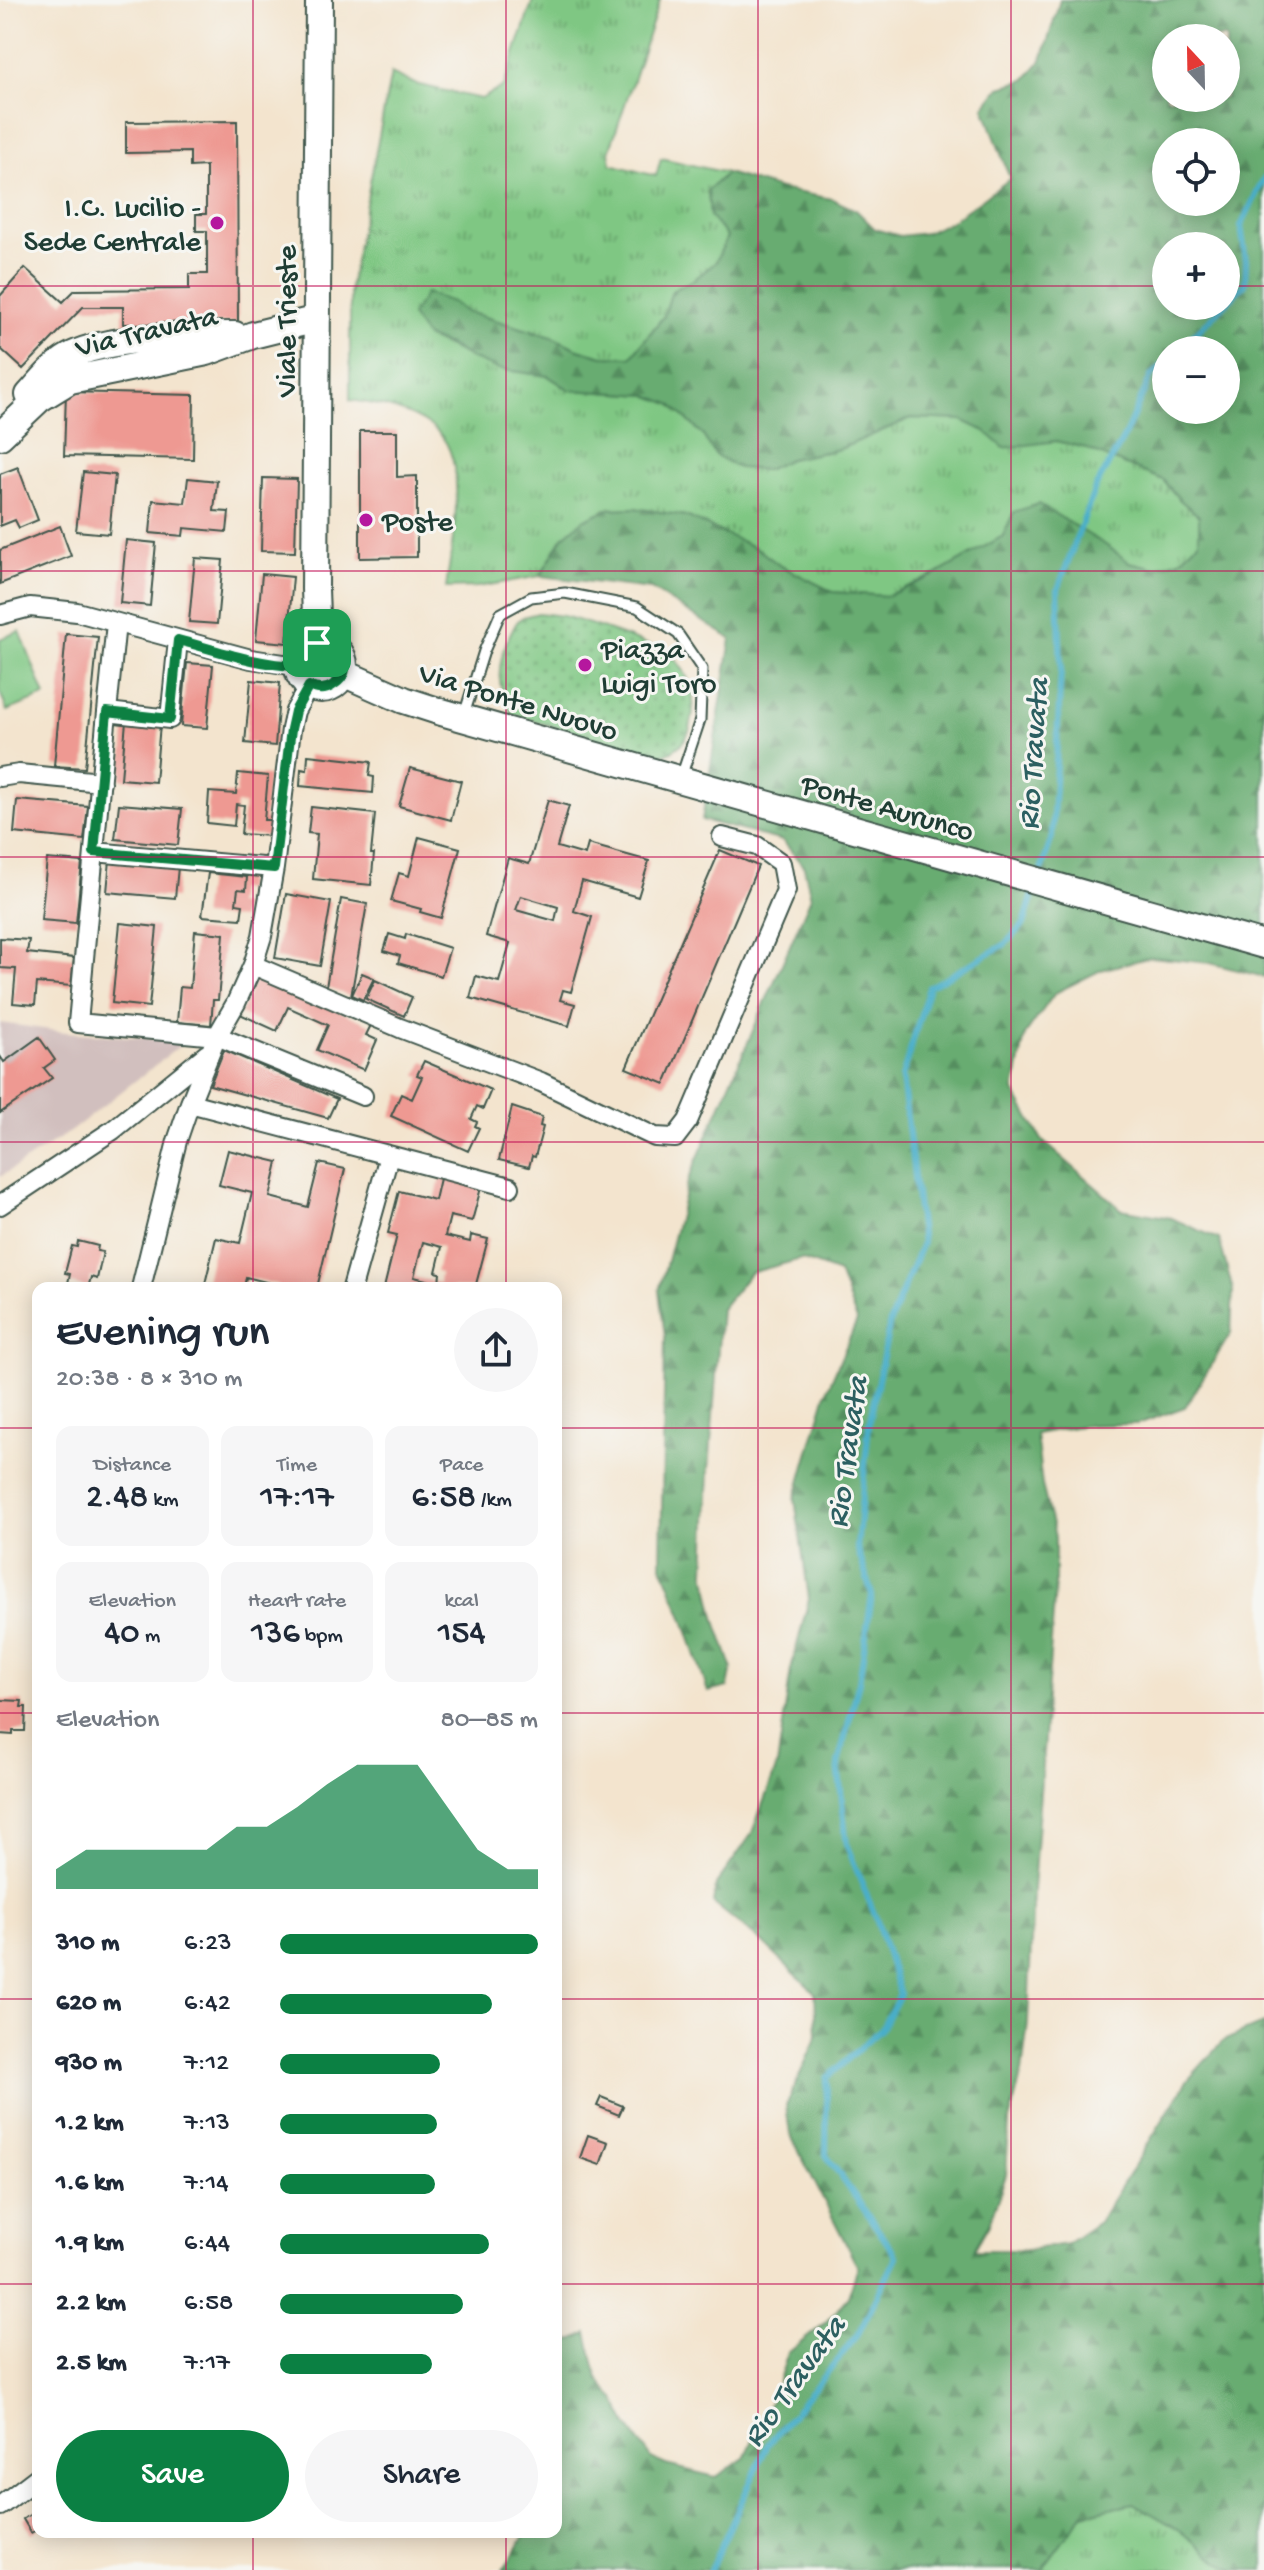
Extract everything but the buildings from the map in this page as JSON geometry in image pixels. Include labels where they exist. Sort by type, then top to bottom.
[{"type":"street","name":"Viale Trieste","points":[[317,643],[319,0]]},
{"type":"street","name":"Via Travata","points":[[5,430],[20,405],[54,368],[81,351],[102,345],[200,335],[253,335],[317,319]]},
{"type":"street","points":[[0,615],[30,607],[77,612],[251,659],[303,676],[315,689],[329,688],[340,679],[343,657],[333,645],[317,643],[301,653],[303,676],[291,729],[274,868],[262,936],[253,965],[213,1044],[190,1103],[177,1141],[142,1282]]},
{"type":"street","points":[[116,623],[78,1023],[213,1044],[363,1096]]},
{"type":"street","points":[[107,712],[170,719],[178,640]]},
{"type":"street","name":"Via Ponte Nuovo","points":[[343,673],[404,700],[680,780]]},
{"type":"street","points":[[0,777],[19,774],[101,782]]},
{"type":"street","name":"Ponte Aurunco","points":[[680,780],[1264,945]]},
{"type":"street","points":[[253,965],[400,1028],[541,1082],[655,1137],[675,1138],[688,1121],[786,890],[781,863],[757,846],[722,837]]},
{"type":"street","points":[[94,852],[274,868]]},
{"type":"street","points":[[0,1205],[113,1130],[213,1044]]},
{"type":"street","points":[[190,1103],[510,1187]]},
{"type":"street","points":[[354,1282],[389,1156]]},
{"type":"street","points":[[0,2506],[32,2482]]},
{"type":"lane","points":[[464,718],[484,651],[500,614],[531,597],[565,593],[637,607],[678,634],[702,669],[700,720],[680,780]]},
{"type":"shaded area","points":[[0,1023],[65,1032],[186,1041],[71,1131],[0,1177]]},
{"type":"green space","points":[[533,0],[660,0],[609,152],[611,164],[656,176],[661,158],[727,173],[708,190],[710,216],[727,237],[716,262],[695,279],[672,291],[664,316],[631,357],[603,356],[578,349],[552,337],[464,311],[452,302],[426,337],[498,369],[548,376],[570,390],[647,395],[671,404],[702,434],[716,456],[766,470],[789,459],[840,449],[911,418],[962,420],[985,431],[1005,447],[1056,441],[1082,447],[1163,480],[1199,516],[1199,542],[1180,560],[1155,568],[1129,562],[1038,504],[1014,512],[1003,536],[935,575],[887,596],[833,592],[779,565],[758,549],[686,516],[634,508],[607,509],[563,537],[540,576],[478,587],[446,588],[455,526],[456,479],[452,458],[445,440],[423,421],[393,409],[350,400],[350,287],[391,73],[415,84],[481,99],[504,86]]},
{"type":"green space","points":[[1060,0],[1264,0],[1264,977],[1210,963],[1151,957],[1101,970],[1055,993],[1025,1035],[1014,1091],[1042,1140],[1121,1209],[1171,1218],[1219,1239],[1233,1290],[1231,1333],[1185,1407],[1138,1424],[1086,1425],[1036,1434],[1042,1485],[1055,1537],[1055,1587],[1033,1889],[1028,2022],[1022,2072],[1009,2121],[1006,2175],[989,2224],[974,2250],[1027,2250],[1067,2244],[1099,2222],[1187,2081],[1223,2041],[1264,2023],[1264,2570],[1236,2570],[1221,2563],[1180,2530],[1133,2503],[1083,2514],[1042,2570],[503,2570],[523,2538],[562,2538],[564,2344],[587,2333],[598,2379],[615,2399],[629,2427],[652,2459],[716,2477],[745,2458],[788,2353],[825,2323],[848,2297],[858,2267],[790,2134],[786,2106],[817,2036],[815,1993],[760,1940],[713,1903],[716,1885],[751,1835],[777,1766],[791,1669],[809,1599],[795,1499],[826,1393],[857,1321],[839,1273],[801,1259],[750,1273],[721,1309],[705,1572],[716,1621],[732,1667],[728,1687],[708,1692],[661,1563],[665,1336],[659,1291],[689,1178],[811,897],[804,867],[783,841],[702,820],[731,639],[651,589],[540,576],[563,537],[583,520],[607,509],[634,508],[686,516],[758,549],[779,565],[833,592],[887,596],[935,575],[1003,536],[1014,512],[1039,504],[1129,562],[1155,568],[1180,560],[1199,542],[1199,516],[1163,480],[1082,447],[1056,441],[1004,448],[985,431],[962,420],[911,418],[840,449],[789,459],[766,470],[739,468],[716,456],[702,434],[671,404],[647,395],[570,390],[548,376],[498,369],[426,337],[411,316],[426,293],[452,302],[464,311],[552,337],[578,349],[603,356],[631,357],[664,316],[672,291],[695,279],[716,262],[727,237],[710,216],[708,190],[727,173],[780,189],[832,199],[856,210],[875,229],[900,236],[926,233],[950,222],[1010,179],[984,107],[1000,87],[1025,80],[1042,60]]},
{"type":"green space","points":[[538,613],[585,623],[672,656],[684,671],[693,696],[691,724],[682,742],[672,751],[652,757],[512,714],[503,696],[500,678],[503,651],[518,621]]},
{"type":"green space","points":[[20,631],[45,696],[7,711],[0,692],[0,639]]},
{"type":"green space","points":[[1133,2503],[1180,2530],[1221,2563],[1236,2570],[1042,2570],[1083,2514]]},
{"type":"waterway","name":"Rio Travata","points":[[1240,289],[1245,284],[1246,261],[1241,226],[1264,178]]},
{"type":"waterway","name":"Rio Travata","points":[[1193,336],[1209,320]]},
{"type":"waterway","name":"Rio Travata","points":[[1040,874],[1052,837],[1061,669],[1058,589],[1095,488],[1123,439],[1152,375]]},
{"type":"waterway","name":"Rio Travata","points":[[710,2570],[768,2444],[857,2336],[897,2257],[826,2155],[827,2078],[881,2029],[900,1995],[876,1918],[847,1846],[838,1764],[859,1682],[872,1595],[857,1547],[869,1424],[890,1322],[922,1243],[902,1077],[929,987],[1004,945],[1024,924],[1035,888]]},
{"type":"place","name":"I.C. Lucilio - Sede Centrale","points":[[217,223]]},
{"type":"place","name":"Poste","points":[[366,520]]},
{"type":"place","name":"Piazza Luigi Toro","points":[[585,665]]},
{"type":"route","points":[[178,640],[285,666],[297,666],[305,648],[317,643],[333,645],[338,650],[343,657],[343,673],[329,688],[309,686],[295,711],[274,868],[94,852],[107,712],[170,719],[178,640]]}]
